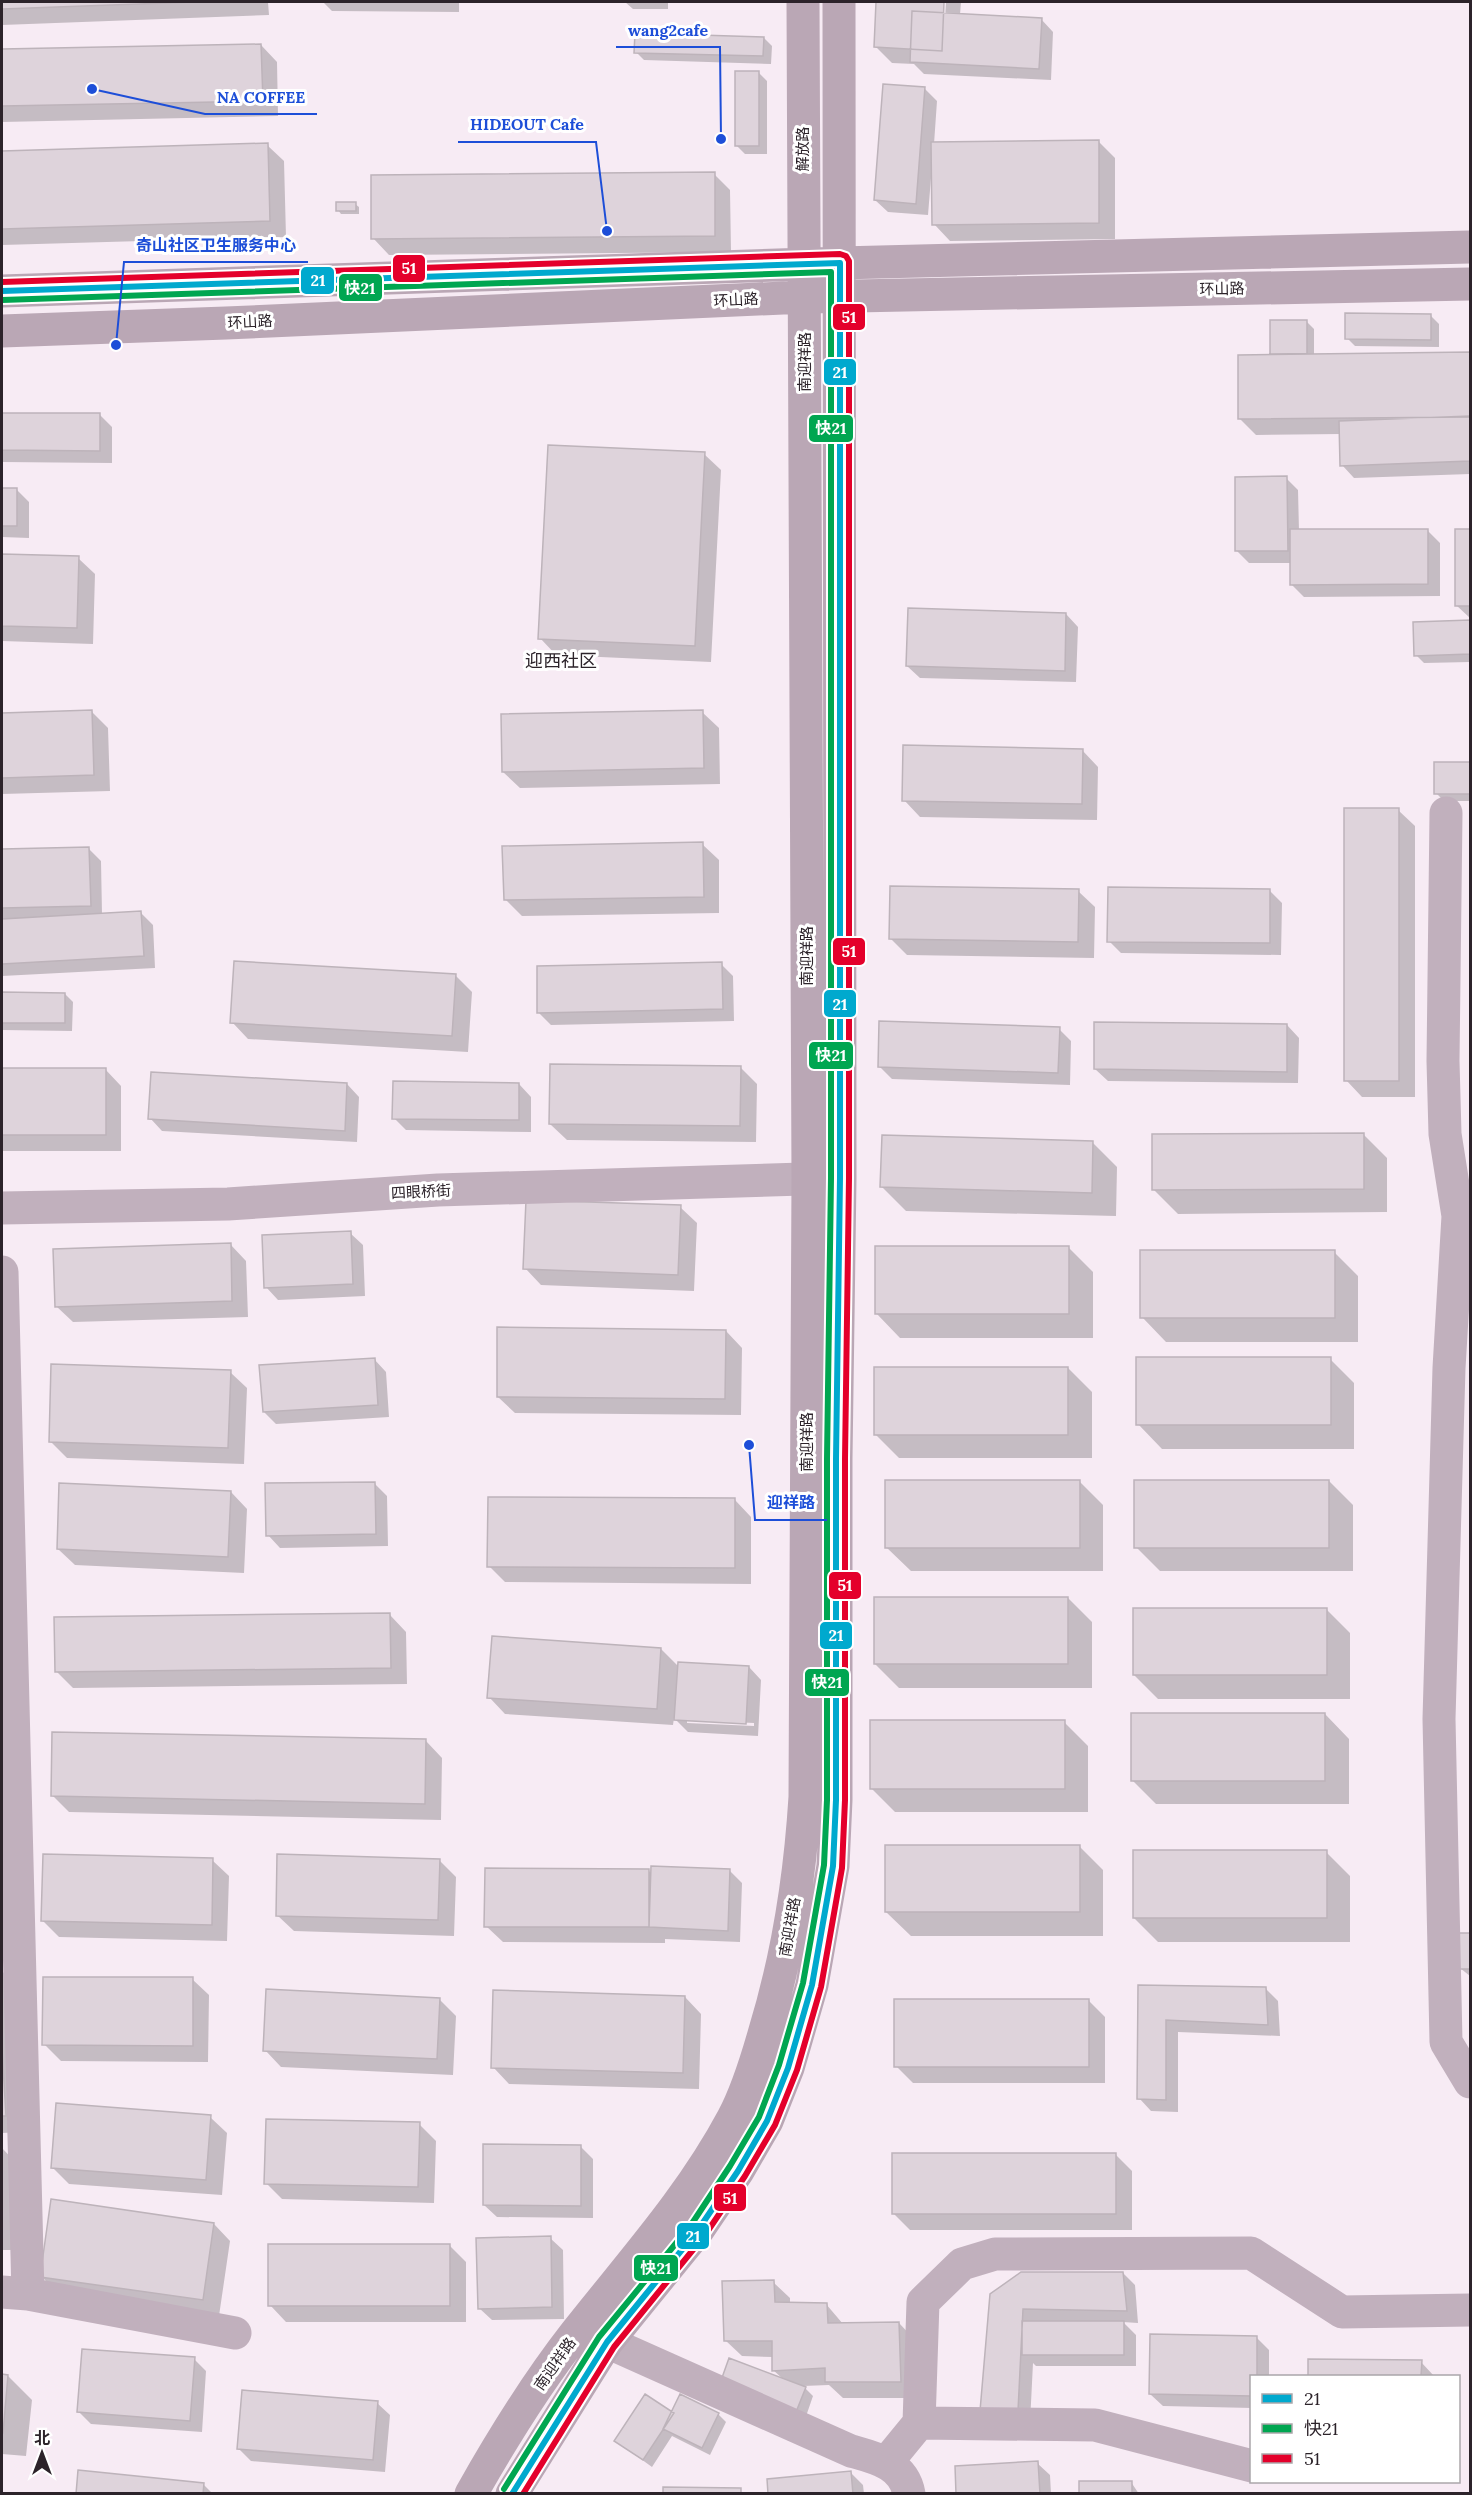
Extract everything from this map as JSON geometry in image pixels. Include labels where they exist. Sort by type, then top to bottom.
[{"type":"main road","name":"解放路","points":[[803,2],[805,297]]},
{"type":"main road","points":[[839,2],[840,296]]},
{"type":"main road","points":[[2,291],[840,263],[1470,247]]},
{"type":"main road","name":"环山路","points":[[2,330],[226,323],[805,297],[1470,284]]},
{"type":"main road","name":"南迎祥路","points":[[471,2493],[573,2337],[666,2219],[707,2162],[734,2117],[753,2070],[779,1985],[801,1865],[824,1178],[840,296]]},
{"type":"main road","name":"南迎祥路","points":[[512,2493],[607,2342],[698,2229],[738,2171],[767,2121],[788,2068],[812,1984],[833,1866],[836,1800],[836,1459],[824,1178],[805,297]]},
{"type":"street","points":[[1446,813],[1443,1061],[1445,1134],[1458,1216],[1449,1368],[1439,1731],[1446,2042],[1470,2082]]},
{"type":"street","name":"四眼桥街","points":[[2,1208],[228,1204],[438,1190],[824,1178]]},
{"type":"street","points":[[2,1272],[15,2293],[235,2333]]},
{"type":"street","points":[[887,2462],[919,2423],[923,2302],[962,2264],[995,2254],[1251,2253],[1342,2312],[1470,2310]]},
{"type":"street","points":[[573,2337],[607,2342],[851,2451],[887,2462],[907,2481],[909,2493]]},
{"type":"street","points":[[919,2423],[1095,2425],[1250,2466]]},
{"type":"building","points":[[2,2],[193,2],[2,9]]},
{"type":"building","points":[[876,2],[944,2],[942,51],[874,47]]},
{"type":"building","points":[[912,11],[1042,18],[1039,69],[910,62]]},
{"type":"building","points":[[635,33],[764,37],[763,56],[634,53]]},
{"type":"building","points":[[261,44],[263,101],[2,106],[2,49]]},
{"type":"building","points":[[735,71],[759,71],[759,146],[735,146]]},
{"type":"building","points":[[883,84],[925,87],[916,204],[874,200]]},
{"type":"building","points":[[1099,140],[1099,223],[932,225],[931,142]]},
{"type":"building","points":[[268,143],[270,221],[2,229],[2,151]]},
{"type":"building","points":[[715,172],[715,236],[371,239],[371,175]]},
{"type":"building","points":[[336,202],[356,202],[356,211],[336,211]]},
{"type":"building","points":[[1345,313],[1431,314],[1431,340],[1345,339]]},
{"type":"building","points":[[1270,320],[1307,320],[1307,354],[1270,354]]},
{"type":"building","points":[[1470,352],[1470,417],[1238,419],[1238,355]]},
{"type":"building","points":[[2,413],[100,413],[100,451],[2,450]]},
{"type":"building","points":[[1470,416],[1470,461],[1340,466],[1339,421]]},
{"type":"building","points":[[548,445],[705,452],[695,646],[538,639]]},
{"type":"building","points":[[1287,476],[1288,551],[1235,551],[1235,477]]},
{"type":"building","points":[[2,488],[17,488],[17,526],[2,526]]},
{"type":"building","points":[[1290,529],[1428,529],[1428,584],[1290,585]]},
{"type":"building","points":[[1455,529],[1470,529],[1470,606],[1455,606]]},
{"type":"building","points":[[2,554],[79,556],[77,628],[2,626]]},
{"type":"building","points":[[908,608],[1066,613],[1065,671],[906,666]]},
{"type":"building","points":[[1470,620],[1470,654],[1414,656],[1413,622]]},
{"type":"building","points":[[92,710],[94,775],[2,778],[2,713]]},
{"type":"building","points":[[703,710],[704,768],[502,772],[501,714]]},
{"type":"building","points":[[903,745],[1083,749],[1082,804],[902,801]]},
{"type":"building","points":[[1434,762],[1470,762],[1470,794],[1434,794]]},
{"type":"building","points":[[1344,808],[1399,808],[1399,1081],[1344,1081]]},
{"type":"building","points":[[703,842],[704,897],[504,900],[502,846]]},
{"type":"building","points":[[89,847],[91,906],[2,908],[2,849]]},
{"type":"building","points":[[890,886],[1079,889],[1078,942],[889,939]]},
{"type":"building","points":[[1108,887],[1270,889],[1270,943],[1107,942]]},
{"type":"building","points":[[141,911],[144,956],[2,964],[2,919]]},
{"type":"building","points":[[234,961],[456,974],[452,1036],[230,1023]]},
{"type":"building","points":[[722,962],[723,1009],[537,1013],[537,966]]},
{"type":"building","points":[[2,992],[65,993],[65,1023],[2,1023]]},
{"type":"building","points":[[879,1021],[1060,1027],[1058,1073],[878,1067]]},
{"type":"building","points":[[1094,1022],[1287,1024],[1287,1072],[1094,1069]]},
{"type":"building","points":[[550,1064],[741,1066],[740,1126],[549,1124]]},
{"type":"building","points":[[2,1068],[106,1068],[106,1135],[2,1135]]},
{"type":"building","points":[[151,1072],[347,1083],[345,1131],[148,1119]]},
{"type":"building","points":[[393,1081],[519,1083],[519,1120],[392,1119]]},
{"type":"building","points":[[1364,1133],[1364,1189],[1152,1190],[1152,1134]]},
{"type":"building","points":[[882,1135],[1093,1141],[1092,1193],[880,1187]]},
{"type":"building","points":[[526,1200],[681,1205],[678,1275],[523,1269]]},
{"type":"building","points":[[351,1231],[353,1284],[264,1288],[262,1235]]},
{"type":"building","points":[[231,1243],[232,1301],[55,1307],[53,1249]]},
{"type":"building","points":[[875,1246],[1069,1246],[1069,1314],[875,1314]]},
{"type":"building","points":[[1140,1250],[1335,1250],[1335,1318],[1140,1318]]},
{"type":"building","points":[[497,1327],[726,1330],[725,1399],[497,1397]]},
{"type":"building","points":[[1136,1357],[1331,1357],[1331,1425],[1136,1425]]},
{"type":"building","points":[[375,1358],[378,1405],[263,1412],[259,1365]]},
{"type":"building","points":[[51,1364],[231,1370],[228,1448],[49,1442]]},
{"type":"building","points":[[874,1367],[1068,1367],[1068,1435],[874,1435]]},
{"type":"building","points":[[885,1480],[1080,1480],[1080,1548],[885,1548]]},
{"type":"building","points":[[1134,1480],[1329,1480],[1329,1548],[1134,1548]]},
{"type":"building","points":[[375,1482],[376,1534],[266,1536],[265,1483]]},
{"type":"building","points":[[59,1483],[231,1491],[228,1557],[57,1549]]},
{"type":"building","points":[[488,1497],[735,1498],[735,1568],[487,1567]]},
{"type":"building","points":[[874,1597],[1068,1597],[1068,1664],[874,1664]]},
{"type":"building","points":[[1133,1608],[1327,1608],[1327,1675],[1133,1675]]},
{"type":"building","points":[[390,1613],[391,1668],[55,1672],[54,1617]]},
{"type":"building","points":[[492,1636],[661,1648],[657,1709],[487,1698]]},
{"type":"building","points":[[678,1662],[749,1666],[746,1724],[674,1720]]},
{"type":"building","points":[[1131,1713],[1325,1713],[1325,1781],[1131,1781]]},
{"type":"building","points":[[870,1720],[1065,1720],[1065,1789],[870,1789]]},
{"type":"building","points":[[52,1732],[426,1739],[425,1804],[51,1796]]},
{"type":"building","points":[[885,1845],[1080,1845],[1080,1912],[885,1912]]},
{"type":"building","points":[[1133,1850],[1327,1850],[1327,1918],[1133,1918]]},
{"type":"building","points":[[43,1854],[213,1858],[212,1925],[41,1921]]},
{"type":"building","points":[[277,1854],[440,1859],[438,1920],[276,1916]]},
{"type":"building","points":[[651,1866],[730,1869],[728,1931],[649,1927]]},
{"type":"building","points":[[485,1868],[649,1869],[649,1927],[484,1927]]},
{"type":"building","points":[[1458,1933],[1470,1933],[1470,1969],[1458,1969]]},
{"type":"building","points":[[43,1977],[193,1977],[193,2046],[42,2045]]},
{"type":"building","points":[[1138,1985],[1266,1987],[1268,2025],[1166,2020],[1166,2100],[1137,2099]]},
{"type":"building","points":[[266,1989],[440,1998],[437,2059],[263,2051]]},
{"type":"building","points":[[493,1990],[685,1996],[683,2073],[491,2068]]},
{"type":"building","points":[[894,1999],[1089,1999],[1089,2067],[894,2067]]},
{"type":"building","points":[[2,2049],[6,2116],[2,2116]]},
{"type":"building","points":[[56,2103],[211,2115],[206,2180],[51,2168]]},
{"type":"building","points":[[266,2119],[420,2122],[418,2187],[264,2184]]},
{"type":"building","points":[[483,2144],[581,2145],[581,2206],[483,2205]]},
{"type":"building","points":[[892,2153],[1116,2153],[1116,2214],[892,2214]]},
{"type":"building","points":[[51,2199],[214,2223],[203,2300],[40,2277]]},
{"type":"building","points":[[551,2236],[552,2307],[478,2309],[476,2238]]},
{"type":"building","points":[[268,2244],[450,2244],[450,2306],[268,2306]]},
{"type":"building","points":[[1021,2272],[1123,2272],[1127,2311],[1023,2309],[1018,2411],[980,2411],[990,2294]]},
{"type":"building","points":[[774,2280],[775,2302],[827,2303],[828,2323],[899,2322],[901,2382],[825,2382],[825,2368],[772,2371],[772,2341],[724,2341],[722,2281]]},
{"type":"building","points":[[1022,2321],[1124,2321],[1124,2355],[1022,2355]]},
{"type":"building","points":[[1150,2334],[1257,2336],[1257,2375],[1250,2375],[1250,2396],[1149,2394]]},
{"type":"building","points":[[82,2349],[195,2357],[190,2421],[77,2412]]},
{"type":"building","points":[[729,2358],[806,2387],[794,2417],[718,2389]]},
{"type":"building","points":[[1308,2359],[1422,2360],[1421,2375],[1308,2375]]},
{"type":"building","points":[[2,2374],[8,2375],[3,2433],[2,2433]]},
{"type":"building","points":[[242,2390],[378,2401],[373,2460],[237,2449]]},
{"type":"building","points":[[645,2394],[674,2413],[643,2460],[614,2441]]},
{"type":"building","points":[[680,2394],[719,2413],[702,2448],[663,2429]]},
{"type":"building","points":[[1038,2461],[1040,2494],[956,2494],[955,2466]]},
{"type":"building","points":[[78,2470],[204,2483],[203,2494],[76,2494]]},
{"type":"building","points":[[851,2471],[853,2494],[768,2494],[767,2479]]},
{"type":"building","points":[[1079,2481],[1132,2481],[1132,2494],[1079,2494]]},
{"type":"building","points":[[663,2487],[741,2488],[741,2494],[663,2494]]},
{"type":"transit line","name":"51","points":[[2,282],[840,254],[846,256],[849,261],[849,1178],[845,1459],[845,1800],[842,1868],[821,1987],[797,2070],[775,2125],[745,2176],[705,2235],[614,2347],[523,2494]]},
{"type":"transit line","name":"21","points":[[2,291],[840,263],[840,1178],[836,1459],[836,1800],[833,1866],[812,1985],[788,2068],[767,2121],[738,2171],[698,2230],[607,2342],[512,2494]]},
{"type":"transit line","name":"快21","points":[[2,300],[831,272],[831,1178],[827,1459],[827,1800],[824,1865],[803,1983],[779,2065],[759,2117],[691,2225],[599,2337],[504,2489]]},
{"type":"place","name":"NA COFFEE","points":[[92,89]]},
{"type":"place","name":"wang2cafe","points":[[721,139]]},
{"type":"place","name":"HIDEOUT Cafe","points":[[607,231]]},
{"type":"place","name":"奇山社区卫生服务中心","points":[[116,345]]},
{"type":"place","name":"迎祥路","points":[[749,1445]]},
{"type":"district","name":"迎西社区","points":[[561,661]]}]
